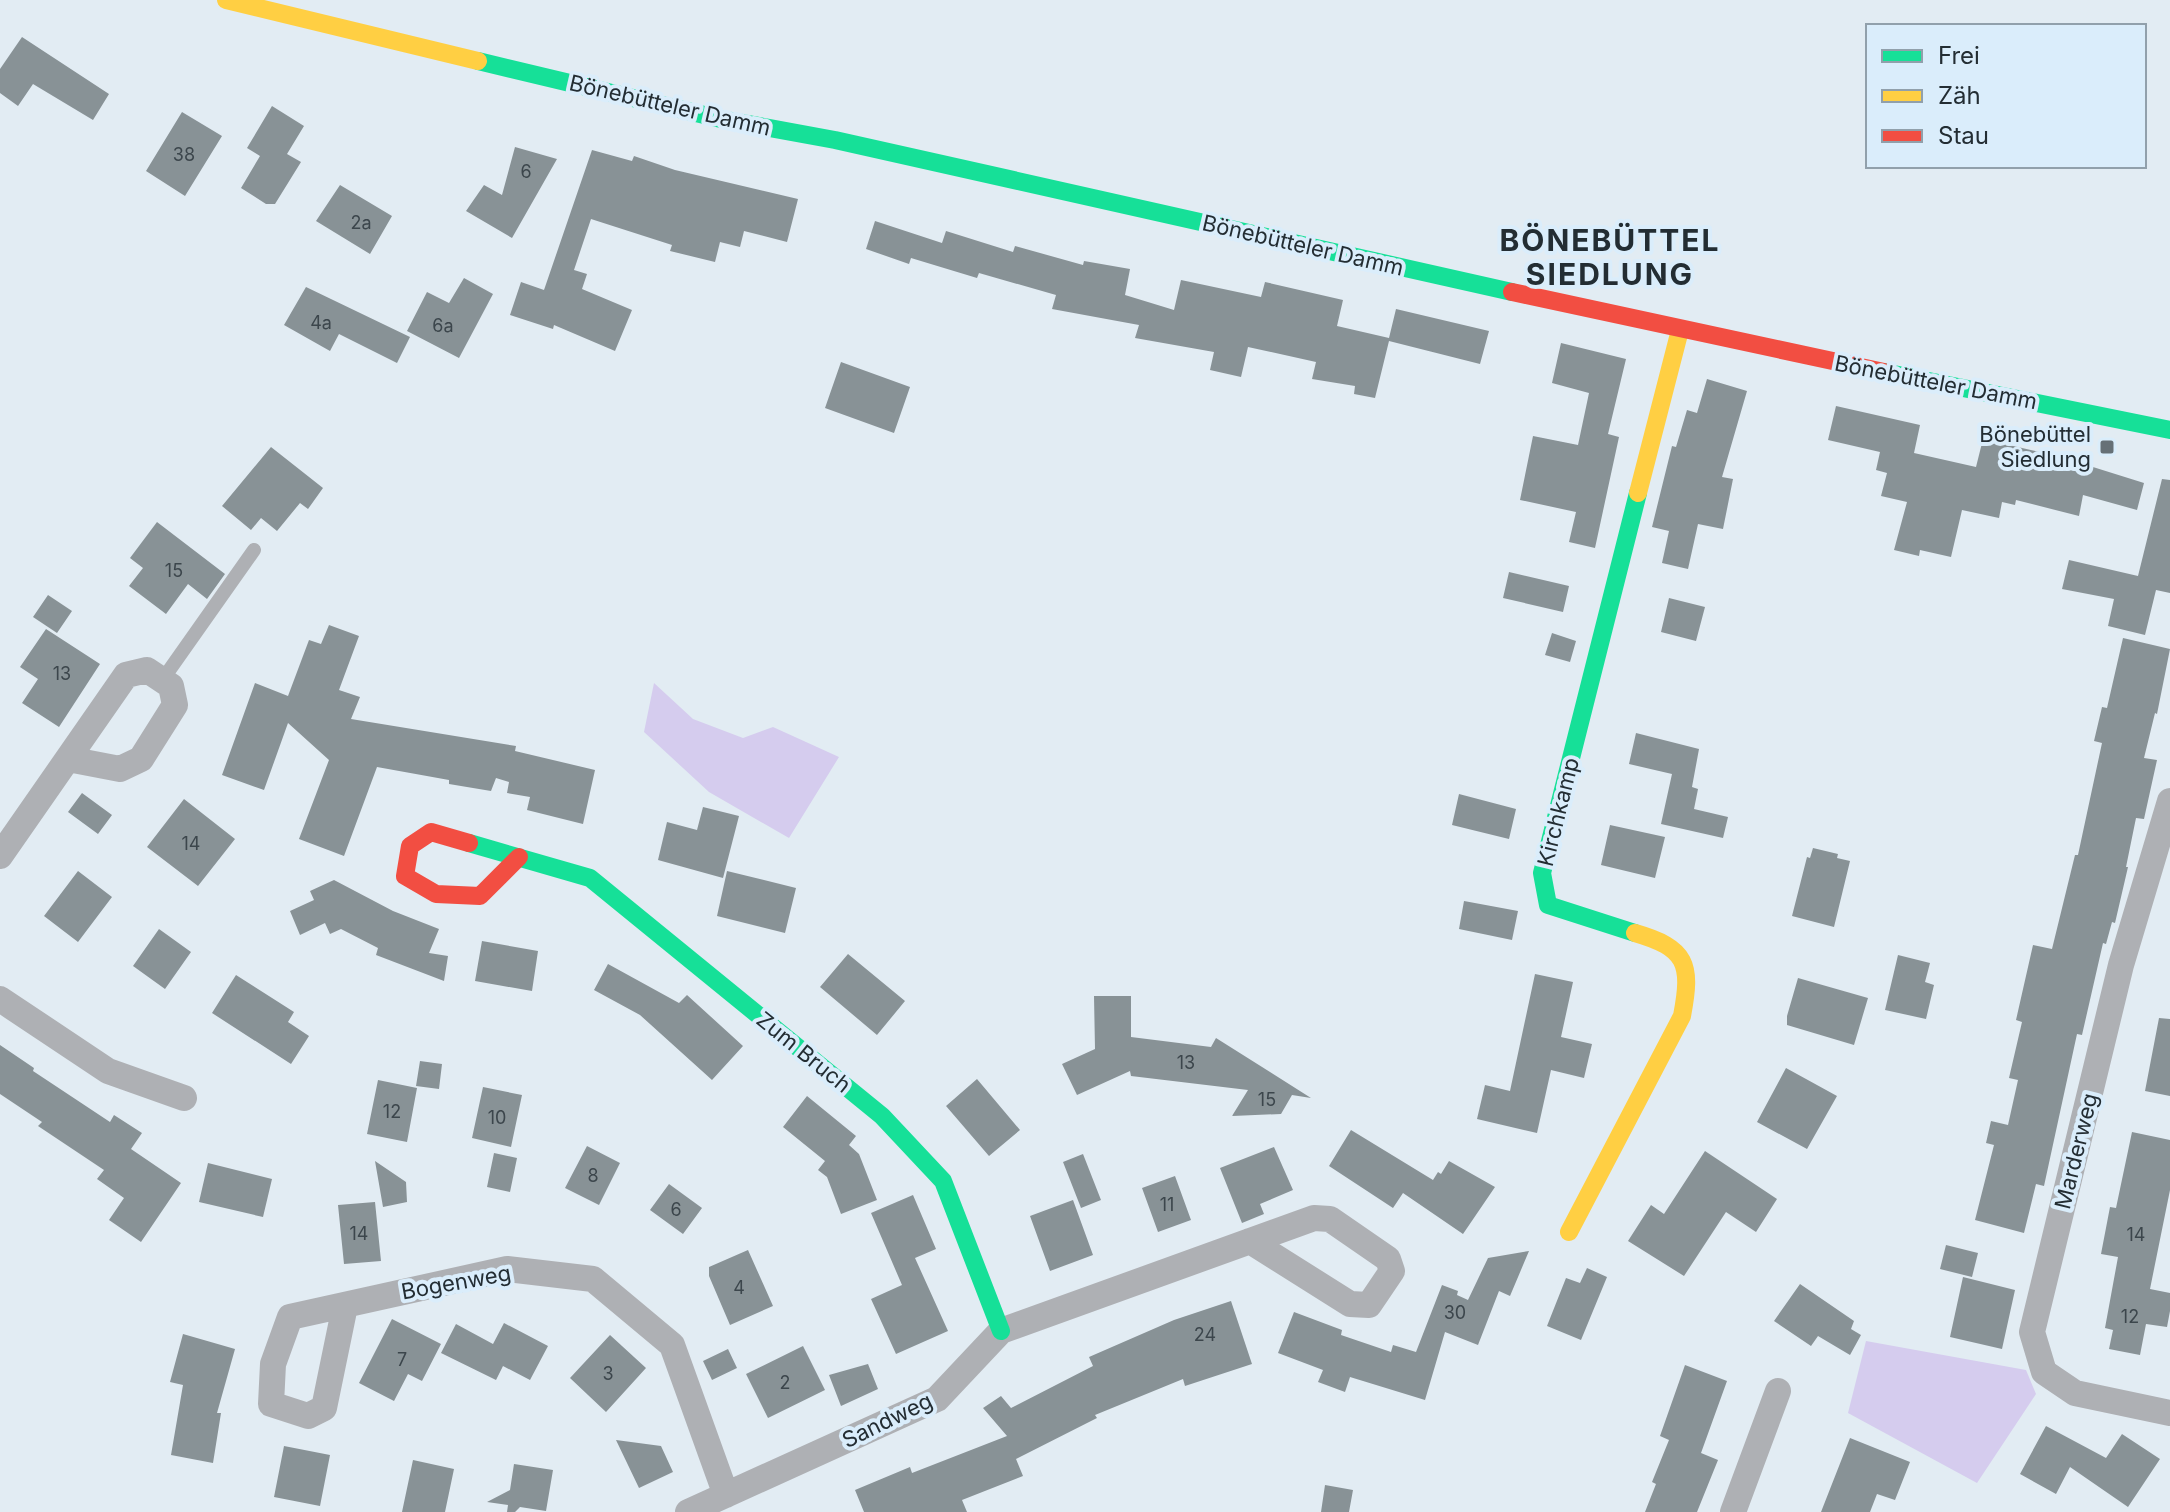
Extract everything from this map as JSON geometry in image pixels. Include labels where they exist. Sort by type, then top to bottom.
[{"type":"street","name":"Bönebütteler Damm","points":[[226,0],[721,119],[835,140],[1680,330],[2170,430]]},
{"type":"street","name":"Kirchkamp","points":[[1569,1232],[1682,1016],[1687,991],[1683,959],[1665,942],[1548,905],[1542,873],[1680,330]]},
{"type":"street","points":[[0,856],[126,675],[147,670],[171,686],[175,705],[141,759],[120,769],[68,759]]},
{"type":"street","name":"Marderweg","points":[[2170,801],[2121,965],[2032,1332],[2044,1372],[2075,1393],[2170,1413]]},
{"type":"street","name":"Zum Bruch","points":[[519,857],[480,896],[436,894],[405,876],[410,846],[431,832],[519,857],[590,878],[882,1116],[943,1181],[1001,1331]]},
{"type":"street","points":[[0,999],[108,1071],[184,1098]]},
{"type":"street","name":"Sandweg","points":[[688,1512],[937,1399],[1001,1331],[1250,1241],[1314,1218],[1330,1219],[1388,1259],[1392,1271],[1369,1305],[1350,1304],[1250,1241]]},
{"type":"street","name":"Bogenweg","points":[[345,1306],[507,1269],[593,1279],[672,1345],[726,1495]]},
{"type":"street","points":[[1733,1512],[1778,1391]]},
{"type":"lane","points":[[163,679],[254,550]]},
{"type":"shaded area","points":[[654,683],[693,719],[743,738],[773,727],[839,757],[789,838],[709,792],[644,732]]},
{"type":"shaded area","points":[[1866,1341],[2026,1370],[2036,1394],[1977,1483],[1848,1413]]},
{"type":"building","points":[[22,37],[109,94],[93,120],[33,84],[18,106],[0,93],[0,69]]},
{"type":"building","points":[[272,106],[304,126],[287,154],[301,162],[275,204],[266,204],[241,188],[260,156],[247,148]]},
{"type":"building","points":[[182,112],[222,136],[185,196],[146,171]]},
{"type":"building","points":[[515,147],[557,159],[512,238],[466,211],[484,185],[502,195]]},
{"type":"building","points":[[592,150],[632,161],[634,156],[675,170],[798,199],[787,242],[744,231],[740,247],[720,242],[715,262],[670,251],[672,245],[591,219],[574,270],[587,274],[582,289],[632,310],[615,351],[554,325],[553,329],[510,315],[521,282],[544,290]]},
{"type":"building","points":[[340,185],[392,216],[370,254],[316,221]]},
{"type":"building","points":[[875,221],[942,243],[946,231],[1013,252],[1015,246],[1083,265],[1084,261],[1130,269],[1125,295],[1174,310],[1181,280],[1261,297],[1265,282],[1343,300],[1337,326],[1389,338],[1396,309],[1489,331],[1480,364],[1389,341],[1375,398],[1354,394],[1355,386],[1312,379],[1316,362],[1248,347],[1241,377],[1210,370],[1214,352],[1135,338],[1139,325],[1052,309],[1056,295],[979,273],[977,278],[911,258],[909,264],[866,249]]},
{"type":"building","points":[[464,278],[493,294],[459,358],[407,331],[427,292],[449,303]]},
{"type":"building","points":[[306,287],[410,337],[397,363],[339,334],[330,351],[284,325]]},
{"type":"building","points":[[1561,343],[1626,359],[1608,434],[1619,437],[1595,548],[1569,542],[1576,512],[1520,500],[1533,436],[1578,445],[1589,393],[1552,383]]},
{"type":"building","points":[[841,362],[910,387],[894,433],[825,408]]},
{"type":"building","points":[[1707,379],[1747,391],[1722,477],[1733,479],[1723,529],[1698,524],[1688,569],[1662,563],[1669,531],[1652,527],[1672,446],[1676,447],[1687,410],[1697,413]]},
{"type":"building","points":[[1836,406],[1920,425],[1914,453],[1976,467],[1983,439],[2061,457],[2144,483],[2137,510],[2083,495],[2079,516],[2016,500],[2015,505],[2002,502],[1999,518],[1962,510],[1951,557],[1920,550],[1919,556],[1894,550],[1907,502],[1881,496],[1887,473],[1876,470],[1880,452],[1828,440]]},
{"type":"building","points":[[271,447],[323,488],[308,509],[300,503],[277,531],[261,518],[251,530],[222,506]]},
{"type":"building","points":[[2162,479],[2170,480],[2170,593],[2156,590],[2145,635],[2108,626],[2114,599],[2062,589],[2069,560],[2138,576]]},
{"type":"building","points":[[157,522],[225,574],[207,599],[188,584],[166,614],[129,586],[143,568],[130,558]]},
{"type":"building","points":[[1509,572],[1569,586],[1563,612],[1503,598]]},
{"type":"building","points":[[48,595],[72,611],[57,633],[33,617]]},
{"type":"building","points":[[1669,598],[1705,607],[1696,641],[1661,632]]},
{"type":"building","points":[[329,625],[359,636],[339,690],[360,697],[351,719],[516,746],[515,751],[595,770],[583,824],[527,810],[530,797],[507,793],[509,782],[496,778],[491,791],[377,767],[344,856],[299,839],[329,760],[288,723],[264,790],[222,775],[255,683],[288,696],[309,640],[321,644]]},
{"type":"building","points":[[46,629],[100,664],[59,727],[22,703],[38,679],[20,667]]},
{"type":"building","points":[[1552,633],[1576,641],[1570,662],[1545,655]]},
{"type":"building","points":[[2123,638],[2170,649],[2157,714],[2144,758],[2157,760],[2144,819],[2136,818],[2115,923],[2112,922],[2106,944],[2103,943],[2082,1035],[2077,1034],[2044,1186],[2036,1184],[2024,1233],[1975,1220],[1994,1145],[1986,1143],[1991,1121],[2008,1125],[2018,1080],[2009,1078],[2022,1022],[2016,1020],[2033,945],[2052,949],[2075,855],[2078,855],[2102,743],[2094,741],[2102,707],[2107,708]]},
{"type":"building","points":[[1636,733],[1699,749],[1692,787],[1698,789],[1694,809],[1728,817],[1723,838],[1661,824],[1672,774],[1629,764]]},
{"type":"building","points":[[82,793],[112,815],[98,834],[68,812]]},
{"type":"building","points":[[1459,794],[1516,809],[1509,839],[1452,825]]},
{"type":"building","points":[[184,799],[235,839],[198,886],[147,847]]},
{"type":"building","points":[[703,807],[739,816],[723,878],[658,860],[667,822],[697,830]]},
{"type":"building","points":[[1610,825],[1665,837],[1655,878],[1601,865]]},
{"type":"building","points":[[1813,848],[1838,854],[1837,858],[1850,861],[1834,927],[1792,916],[1807,857],[1810,858]]},
{"type":"building","points":[[78,871],[112,897],[78,942],[44,916]]},
{"type":"building","points":[[727,871],[796,888],[785,933],[717,916]]},
{"type":"building","points":[[334,880],[393,911],[439,929],[429,953],[448,956],[444,981],[376,955],[378,948],[341,929],[330,934],[325,923],[300,935],[290,911],[314,900],[310,891]]},
{"type":"building","points":[[1464,901],[1518,911],[1512,940],[1459,929]]},
{"type":"building","points":[[159,929],[191,952],[165,989],[133,966]]},
{"type":"building","points":[[482,941],[538,951],[532,991],[475,981]]},
{"type":"building","points":[[848,954],[905,1001],[877,1035],[820,987]]},
{"type":"building","points":[[1898,955],[1930,963],[1925,982],[1934,985],[1926,1019],[1885,1010]]},
{"type":"building","points":[[608,964],[679,1003],[687,995],[743,1046],[712,1080],[640,1015],[594,990]]},
{"type":"building","points":[[1535,974],[1573,982],[1561,1037],[1592,1044],[1584,1078],[1551,1070],[1537,1133],[1477,1119],[1485,1085],[1510,1091]]},
{"type":"building","points":[[236,975],[294,1012],[288,1022],[309,1036],[291,1064],[212,1013]]},
{"type":"building","points":[[1798,978],[1868,998],[1854,1045],[1787,1025]]},
{"type":"building","points":[[1094,996],[1131,996],[1131,1037],[1211,1047],[1216,1038],[1311,1098],[1292,1095],[1281,1114],[1232,1116],[1248,1090],[1131,1076],[1130,1071],[1077,1095],[1062,1064],[1095,1049]]},
{"type":"building","points":[[2159,1018],[2170,1019],[2170,1096],[2145,1091]]},
{"type":"building","points":[[0,1045],[110,1122],[114,1115],[142,1133],[131,1149],[181,1183],[141,1242],[109,1220],[124,1198],[97,1179],[104,1170],[38,1126],[42,1122],[0,1094]]},
{"type":"building","points":[[420,1061],[442,1064],[439,1089],[416,1086]]},
{"type":"building","points":[[1786,1068],[1837,1096],[1807,1149],[1757,1122]]},
{"type":"building","points":[[977,1079],[1020,1130],[989,1156],[946,1106]]},
{"type":"building","points":[[378,1080],[417,1088],[407,1142],[367,1134]]},
{"type":"building","points":[[483,1087],[522,1095],[511,1147],[472,1138]]},
{"type":"building","points":[[807,1096],[856,1136],[849,1145],[859,1154],[877,1200],[841,1214],[827,1177],[818,1170],[825,1161],[783,1127]]},
{"type":"building","points":[[1351,1130],[1433,1180],[1449,1161],[1495,1187],[1463,1234],[1403,1193],[1393,1208],[1329,1166]]},
{"type":"building","points":[[2132,1132],[2170,1140],[2170,1190],[2150,1289],[2170,1293],[2170,1311],[2167,1327],[2146,1324],[2140,1355],[2109,1349],[2113,1330],[2105,1328],[2118,1257],[2101,1254],[2110,1207],[2116,1208]]},
{"type":"building","points":[[587,1146],[620,1163],[599,1205],[565,1188]]},
{"type":"building","points":[[1274,1147],[1293,1190],[1260,1204],[1264,1214],[1242,1223],[1220,1168]]},
{"type":"building","points":[[1705,1151],[1777,1199],[1756,1232],[1726,1212],[1684,1276],[1628,1241],[1651,1205],[1664,1214]]},
{"type":"building","points":[[494,1153],[517,1158],[510,1192],[487,1187]]},
{"type":"building","points":[[1083,1154],[1101,1200],[1081,1208],[1063,1162]]},
{"type":"building","points":[[375,1161],[406,1182],[407,1202],[383,1207]]},
{"type":"building","points":[[208,1163],[272,1179],[263,1217],[199,1202]]},
{"type":"building","points":[[1175,1176],[1191,1220],[1158,1232],[1142,1188]]},
{"type":"building","points":[[669,1184],[702,1208],[683,1234],[650,1210]]},
{"type":"building","points":[[913,1195],[936,1249],[915,1258],[948,1331],[896,1354],[871,1299],[902,1285],[871,1213]]},
{"type":"building","points":[[1073,1200],[1093,1255],[1050,1271],[1030,1216]]},
{"type":"building","points":[[375,1202],[381,1261],[344,1264],[338,1205]]},
{"type":"building","points":[[1946,1245],[1978,1253],[1972,1277],[1940,1269]]},
{"type":"building","points":[[748,1250],[773,1306],[730,1325],[709,1276],[709,1267]]},
{"type":"building","points":[[1529,1251],[1510,1296],[1499,1291],[1478,1345],[1445,1332],[1425,1400],[1350,1377],[1345,1392],[1318,1382],[1323,1370],[1278,1353],[1294,1312],[1342,1330],[1341,1335],[1391,1352],[1393,1345],[1416,1352],[1442,1285],[1458,1291],[1457,1295],[1468,1300],[1488,1258]]},
{"type":"building","points":[[1587,1268],[1607,1277],[1581,1340],[1547,1326],[1566,1278],[1580,1283]]},
{"type":"building","points":[[1963,1277],[2015,1290],[2002,1349],[1950,1337]]},
{"type":"building","points":[[1800,1284],[1854,1321],[1851,1329],[1861,1335],[1850,1355],[1818,1336],[1811,1346],[1774,1321]]},
{"type":"building","points":[[1231,1301],[1252,1364],[1185,1386],[1183,1379],[1095,1415],[1097,1418],[1016,1459],[1023,1476],[962,1500],[967,1512],[864,1512],[855,1490],[910,1467],[912,1473],[1007,1436],[983,1408],[1001,1396],[1011,1408],[1093,1366],[1089,1357],[1174,1320]]},
{"type":"building","points":[[392,1319],[441,1344],[422,1381],[408,1374],[394,1401],[359,1383]]},
{"type":"building","points":[[504,1323],[548,1346],[530,1380],[503,1366],[496,1380],[441,1353],[456,1324],[493,1344]]},
{"type":"building","points":[[183,1334],[235,1349],[217,1413],[221,1413],[213,1463],[171,1455],[183,1385],[170,1382]]},
{"type":"building","points":[[610,1335],[646,1368],[606,1412],[570,1378]]},
{"type":"building","points":[[803,1346],[825,1390],[768,1418],[746,1374]]},
{"type":"building","points":[[728,1349],[737,1368],[712,1380],[703,1361]]},
{"type":"building","points":[[868,1364],[878,1389],[841,1406],[829,1375]]},
{"type":"building","points":[[1685,1365],[1727,1381],[1701,1453],[1718,1460],[1697,1512],[1645,1512],[1656,1484],[1652,1482],[1669,1440],[1660,1436]]},
{"type":"building","points":[[2046,1426],[2106,1458],[2122,1434],[2160,1459],[2128,1507],[2070,1467],[2056,1494],[2020,1474]]},
{"type":"building","points":[[1850,1438],[1910,1462],[1895,1500],[1877,1494],[1870,1512],[1821,1512]]},
{"type":"building","points":[[616,1440],[661,1446],[673,1472],[639,1488]]},
{"type":"building","points":[[284,1446],[330,1455],[320,1506],[274,1497]]},
{"type":"building","points":[[413,1460],[454,1469],[445,1512],[402,1512]]},
{"type":"building","points":[[514,1464],[553,1470],[546,1511],[520,1507],[515,1512],[507,1512],[508,1505],[487,1502],[510,1490]]},
{"type":"building","points":[[1325,1485],[1353,1490],[1349,1512],[1321,1512]]},
{"type":"traffic: fast","points":[[478,61],[721,119],[835,140],[1512,292]]},
{"type":"traffic: fast","points":[[1884,372],[2170,430]]},
{"type":"traffic: fast","points":[[1635,933],[1548,905],[1542,873],[1638,493]]},
{"type":"traffic: fast","points":[[469,843],[590,878],[882,1116],[943,1181],[1001,1331]]},
{"type":"traffic: slow","points":[[226,0],[478,61]]},
{"type":"traffic: slow","points":[[1638,493],[1680,330]]},
{"type":"traffic: slow","points":[[1569,1232],[1682,1016],[1686,983],[1682,961],[1666,945],[1635,933]]},
{"type":"traffic: jam","points":[[1512,292],[1884,372]]},
{"type":"traffic: jam","points":[[469,843],[431,832],[410,846],[405,876],[436,894],[480,896],[519,857]]},
{"type":"place","name":"Bönebüttel Siedlung","points":[[2107,447]]},
{"type":"district","name":"BÖNEBÜTTEL SIEDLUNG","points":[[1610,257]]}]
